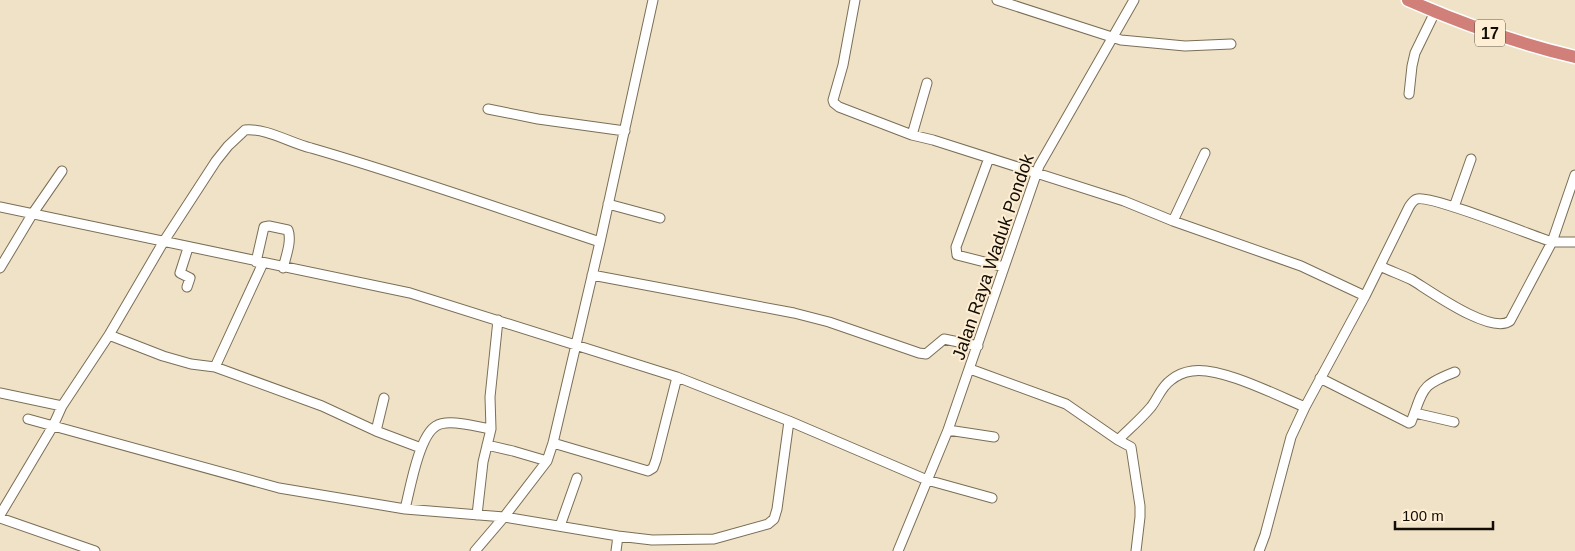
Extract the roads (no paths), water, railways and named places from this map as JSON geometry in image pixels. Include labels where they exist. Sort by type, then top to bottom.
[{"type":"highway","name":"17","points":[[1408,0],[1435,12],[1520,43],[1575,57]]},
{"type":"street","points":[[475,551],[548,461],[600,242],[653,0]]},
{"type":"street","points":[[855,0],[843,65],[833,100],[839,107],[912,135],[1124,201],[1173,221],[1301,266],[1365,296]]},
{"type":"street","points":[[997,0],[1113,38],[1152,44],[1231,44]]},
{"type":"street","name":"Jalan Raya Waduk Pondok","points":[[898,551],[948,430],[1036,174],[1134,0]]},
{"type":"street","points":[[1409,94],[1415,52],[1435,12]]},
{"type":"street","points":[[912,135],[928,83]]},
{"type":"street","points":[[488,109],[538,119],[624,131]]},
{"type":"street","points":[[95,551],[0,516],[3,505],[53,426],[62,406],[109,335],[164,241],[216,161],[240,133],[252,129],[305,147],[406,176],[600,242]]},
{"type":"street","points":[[1173,221],[1206,153]]},
{"type":"street","points":[[989,158],[956,246],[957,255],[1004,267]]},
{"type":"street","points":[[1454,207],[1471,159]]},
{"type":"street","points":[[0,268],[33,213],[62,171]]},
{"type":"street","points":[[1380,266],[1411,280],[1442,301],[1473,316],[1502,324],[1510,321],[1552,242],[1575,175]]},
{"type":"street","points":[[1259,551],[1291,437],[1413,200],[1417,198],[1423,199],[1454,207],[1552,242],[1575,242]]},
{"type":"street","points":[[608,204],[660,218]]},
{"type":"street","points":[[0,207],[404,292],[498,320],[677,378],[789,421],[927,480],[992,498]]},
{"type":"street","points":[[214,367],[259,262],[264,227],[269,226],[288,230],[290,233],[283,268]]},
{"type":"street","points":[[187,287],[190,278],[180,273],[188,248]]},
{"type":"street","points":[[592,275],[794,313],[829,322],[919,353],[926,354],[936,343],[944,339],[978,346]]},
{"type":"street","points":[[477,515],[483,462],[490,429],[490,397],[498,320]]},
{"type":"street","points":[[109,335],[163,356],[191,364],[214,367],[322,406],[376,431],[421,448]]},
{"type":"street","points":[[970,369],[1066,404],[1131,447],[1140,506],[1136,551]]},
{"type":"street","points":[[1118,440],[1151,407],[1160,391],[1169,381],[1192,370],[1205,370],[1222,374],[1305,407]]},
{"type":"street","points":[[1320,378],[1406,422],[1411,422],[1425,387],[1455,372]]},
{"type":"street","points":[[553,443],[648,471],[653,468],[656,460],[677,378]]},
{"type":"street","points":[[0,393],[62,406]]},
{"type":"street","points":[[376,431],[384,398]]},
{"type":"street","points":[[1415,413],[1454,422]]},
{"type":"street","points":[[28,419],[278,488],[405,509],[504,517],[652,540],[707,540],[768,524],[774,519],[789,421]]},
{"type":"street","points":[[405,509],[421,448],[429,432],[437,425],[450,422],[490,429]]},
{"type":"street","points":[[948,430],[994,437]]},
{"type":"street","points":[[487,446],[548,461]]},
{"type":"street","points":[[560,526],[577,478]]},
{"type":"street","points":[[616,551],[618,536]]}]
